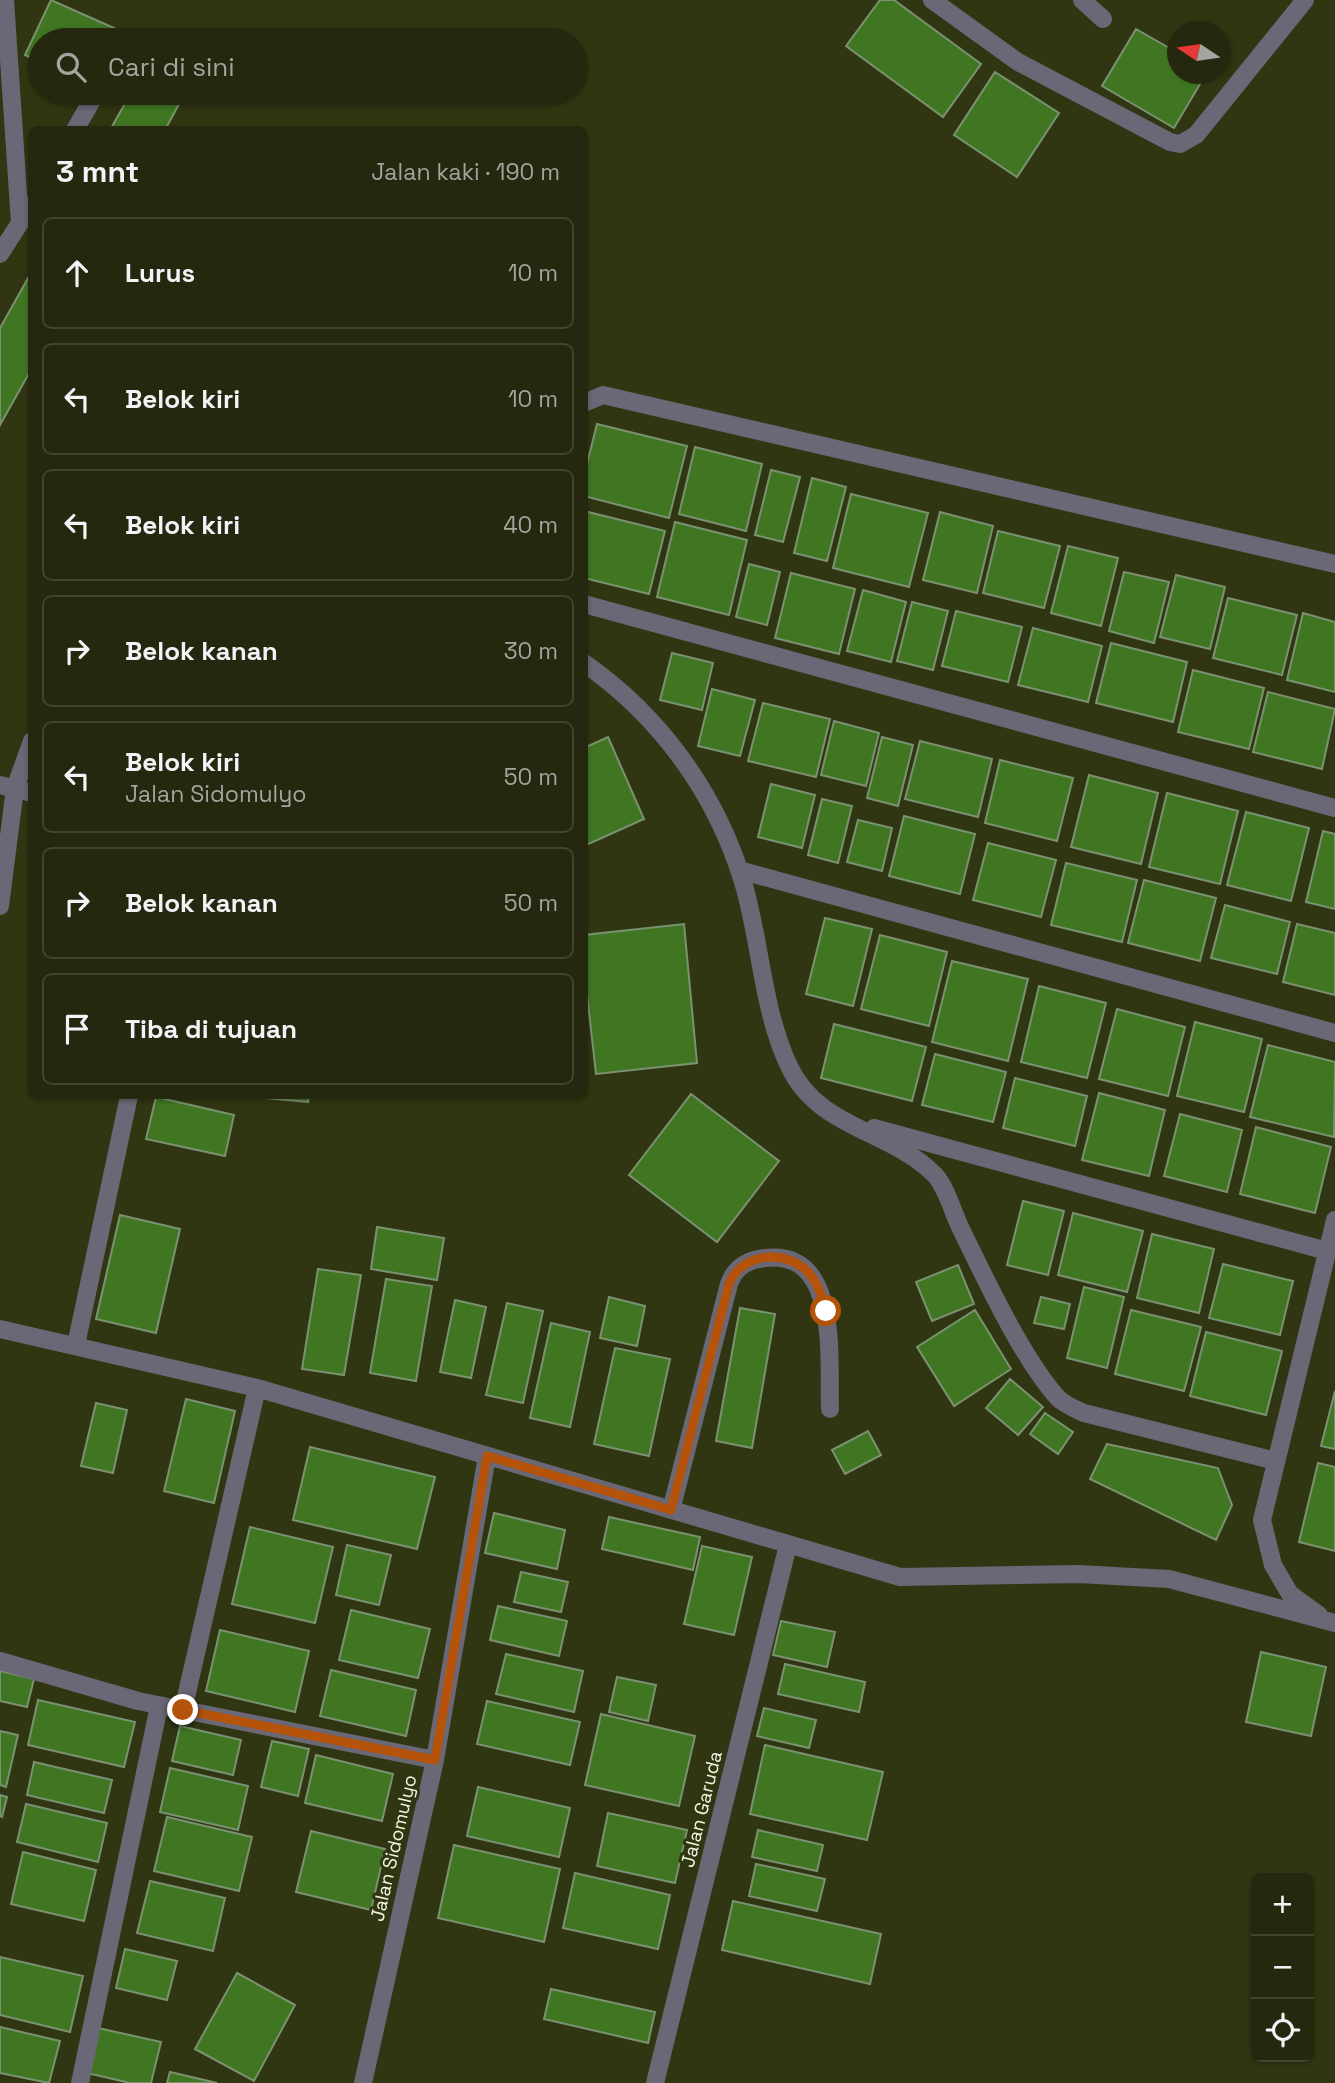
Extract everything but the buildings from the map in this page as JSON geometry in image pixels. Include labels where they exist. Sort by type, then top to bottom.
[{"type":"street","points":[[5,0],[20,223]]},
{"type":"street","points":[[932,0],[1018,62],[1170,142],[1180,144],[1196,135],[1306,0]]},
{"type":"street","points":[[1082,0],[1103,19]]},
{"type":"street","points":[[77,126],[89,105]]},
{"type":"street","points":[[0,254],[28,210]]},
{"type":"street","points":[[588,401],[603,395],[1335,564]]},
{"type":"street","points":[[588,605],[1335,808]]},
{"type":"street","points":[[588,666],[646,716],[690,767],[715,812],[739,870],[769,1002],[789,1066],[805,1094],[838,1119],[896,1148],[936,1176],[1005,1313],[1038,1372],[1058,1399],[1084,1413],[1276,1461]]},
{"type":"street","points":[[0,906],[15,789],[28,752]]},
{"type":"street","points":[[739,870],[1335,1033]]},
{"type":"street","points":[[76,1345],[128,1099]]},
{"type":"street","points":[[838,1119],[1327,1251]]},
{"type":"street","points":[[1331,1622],[1290,1594],[1273,1565],[1262,1520],[1335,1220]]},
{"type":"street","points":[[671,1510],[729,1284],[737,1268],[751,1259],[774,1257],[793,1261],[811,1276],[821,1292],[826,1311],[830,1409]]},
{"type":"street","points":[[0,1329],[257,1388],[900,1577],[1079,1574],[1168,1579],[1331,1622]]},
{"type":"street","points":[[183,1710],[257,1388]]},
{"type":"street","name":"Jalan Sidomulyo","points":[[363,2083],[435,1760],[487,1456]]},
{"type":"street","name":"Jalan Garuda","points":[[655,2083],[788,1545]]},
{"type":"street","points":[[0,1661],[159,1706],[435,1760]]},
{"type":"street","points":[[80,2083],[159,1706]]},
{"type":"route","points":[[183,1710],[435,1760],[487,1456],[671,1510],[729,1284],[737,1268],[751,1259],[774,1257],[793,1261],[811,1276],[821,1292],[826,1311]]}]
